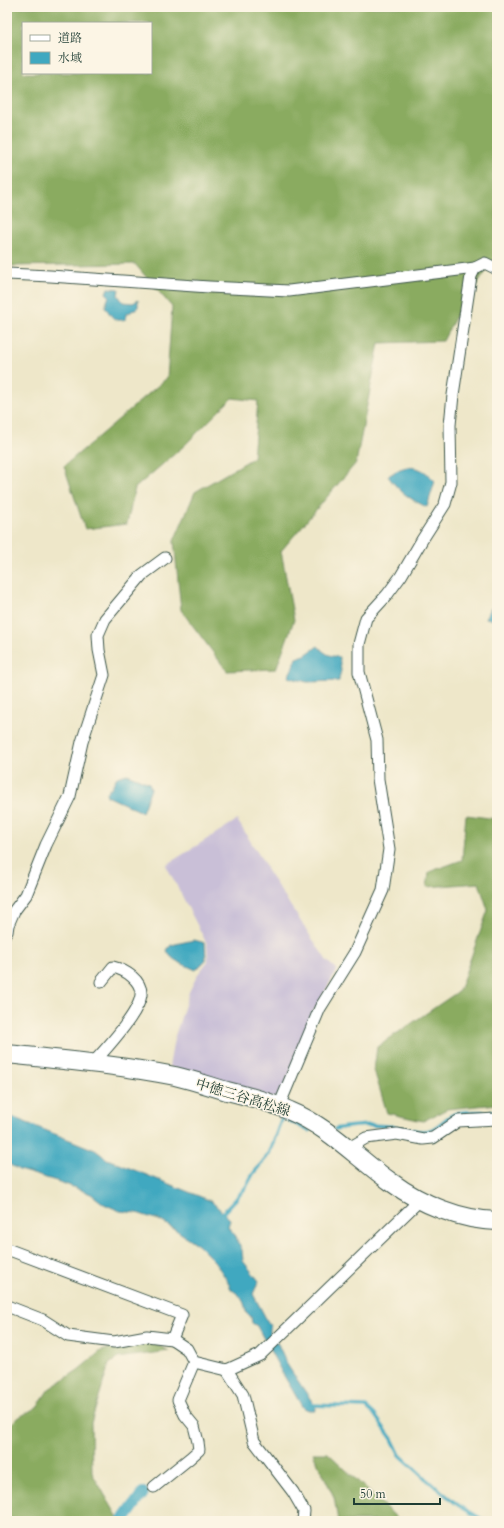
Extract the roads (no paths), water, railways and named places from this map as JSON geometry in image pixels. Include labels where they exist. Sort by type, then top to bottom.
[{"type":"main road","name":"中徳三谷高松線","points":[[7,1054],[93,1063],[175,1076],[279,1106],[311,1120],[391,1182],[420,1200],[452,1213],[472,1218],[497,1221]]},
{"type":"street","points":[[7,274],[58,276],[209,288],[289,291],[475,268],[485,263],[497,269]]},
{"type":"street","points":[[279,1106],[320,1008],[355,952],[383,890],[389,849],[378,779],[378,740],[360,672],[359,644],[366,618],[387,595],[401,576],[445,504],[450,482],[450,425],[453,395],[471,276],[475,268]]},
{"type":"street","points":[[7,932],[8,925],[14,911],[26,895],[46,845],[70,796],[82,742],[104,675],[99,650],[98,635],[105,619],[142,575],[165,558]]},
{"type":"street","points":[[93,1063],[123,1027],[136,1008],[141,994],[137,981],[122,969],[113,967],[101,982]]},
{"type":"street","points":[[349,1148],[366,1138],[398,1134],[423,1139],[433,1138],[458,1121],[497,1119]]},
{"type":"street","points":[[7,1306],[43,1320],[68,1336],[114,1342],[147,1336],[172,1339],[187,1349],[194,1362],[227,1370],[260,1355],[420,1200]]},
{"type":"street","points":[[7,1249],[182,1315],[172,1339]]},
{"type":"street","points":[[154,1487],[199,1450],[194,1426],[185,1415],[178,1400],[194,1362]]},
{"type":"street","points":[[227,1370],[243,1395],[254,1440],[293,1492],[304,1512],[303,1521]]},
{"type":"water","points":[[108,288],[119,289],[118,295],[123,302],[133,303],[138,300],[138,307],[126,314],[126,319],[118,320],[113,318],[105,307],[109,296],[106,293]]},
{"type":"water","points":[[407,467],[416,468],[423,471],[435,481],[427,507],[405,494],[388,476]]},
{"type":"water","points":[[491,608],[497,613],[497,621],[486,618]]},
{"type":"water","points":[[318,646],[328,654],[340,657],[341,671],[339,681],[307,682],[288,677],[296,658],[305,655]]},
{"type":"water","points":[[127,774],[149,783],[151,789],[142,812],[107,796],[106,792],[111,788],[117,777]]},
{"type":"water","points":[[194,940],[205,943],[206,960],[196,970],[175,960],[171,957],[167,950],[171,945]]},
{"type":"water","points":[[7,1115],[95,1150],[107,1159],[211,1201],[230,1219],[228,1227],[235,1235],[242,1250],[243,1261],[259,1281],[253,1294],[270,1326],[270,1335],[278,1344],[288,1366],[315,1406],[315,1410],[303,1408],[257,1326],[252,1323],[251,1317],[246,1312],[244,1303],[240,1296],[231,1289],[215,1262],[198,1245],[159,1220],[137,1213],[120,1211],[104,1204],[91,1194],[60,1182],[19,1170],[7,1163]]},
{"type":"waterway","points":[[335,1129],[373,1125],[426,1131],[434,1128],[457,1113],[497,1112]]},
{"type":"waterway","points":[[221,1215],[246,1187],[253,1174],[269,1154],[282,1117],[309,1131]]},
{"type":"waterway","points":[[310,1405],[366,1407],[374,1414],[392,1439],[400,1455],[426,1479],[458,1505],[485,1521]]},
{"type":"waterway","points":[[123,1521],[143,1493]]}]
